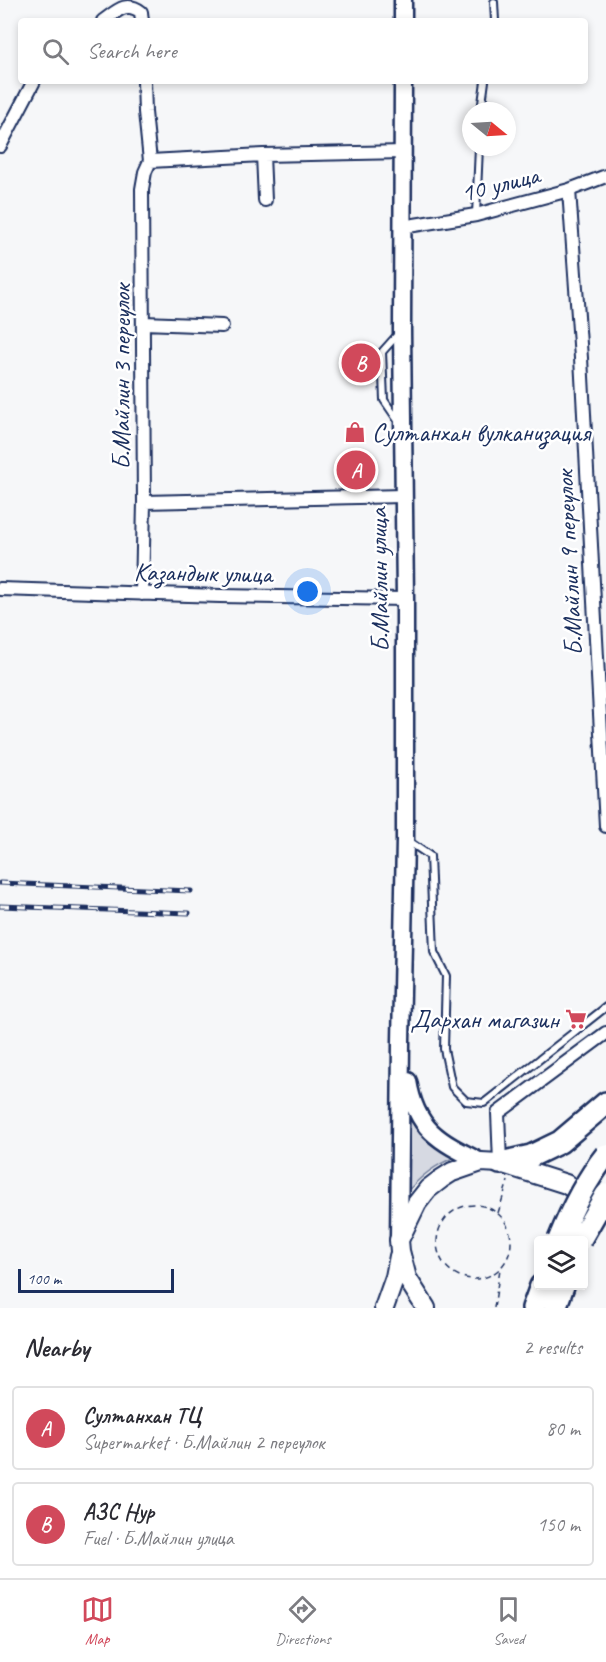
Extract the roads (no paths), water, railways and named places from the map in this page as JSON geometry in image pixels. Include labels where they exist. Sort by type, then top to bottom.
[{"type":"highway","points":[[497,1164],[531,1156],[560,1142],[606,1103]]},
{"type":"highway","points":[[561,1236],[594,1170],[606,1155]]},
{"type":"highway","points":[[582,1236],[606,1195]]},
{"type":"highway","points":[[533,1308],[540,1290]]},
{"type":"highway","points":[[555,1308],[562,1290]]},
{"type":"main road","points":[[384,1308],[394,1277],[400,1245],[417,1203],[428,1189],[452,1172],[497,1164],[566,1184],[598,1204],[606,1212]]},
{"type":"main road","points":[[400,1245],[407,1278],[426,1308]]},
{"type":"street","points":[[403,0],[403,18]]},
{"type":"street","points":[[107,18],[124,6],[135,6],[141,12],[142,18]]},
{"type":"street","points":[[0,146],[32,84]]},
{"type":"street","points":[[144,84],[150,161],[263,155],[404,152]]},
{"type":"street","name":"Б.Майлин улица","points":[[401,1042],[405,840],[403,84]]},
{"type":"street","points":[[263,155],[265,200]]},
{"type":"street","name":"Б.Майлин 3 переулок","points":[[142,594],[144,323],[142,189],[145,171],[150,161]]},
{"type":"street","name":"10 улица","points":[[402,227],[476,215],[569,190],[606,176]]},
{"type":"street","name":"Б.Майлин 9 переулок","points":[[569,190],[581,358],[606,826]]},
{"type":"street","points":[[144,323],[222,326]]},
{"type":"street","points":[[144,502],[403,496]]},
{"type":"street","name":"Казандык улица","points":[[0,590],[405,599]]},
{"type":"street","points":[[401,1042],[412,1102],[422,1123],[430,1132],[451,1147],[497,1164],[498,1113],[606,1033]]},
{"type":"street","points":[[400,1245],[401,1042]]},
{"type":"lane","points":[[494,2],[495,18]]},
{"type":"lane","points":[[482,102],[484,84]]},
{"type":"lane","points":[[476,215],[479,156]]},
{"type":"lane","points":[[405,840],[430,856],[434,952],[446,976],[444,1049],[452,1087],[466,1101],[484,1103],[606,1007]]},
{"type":"railway","points":[[0,883],[191,891]]},
{"type":"railway","points":[[0,906],[189,913]]},
{"type":"place","name":"АЗС Нур","points":[[361,363]]},
{"type":"place","name":"Султанхан вулканизация","points":[[355,432]]},
{"type":"place","name":"Султанхан ТЦ","points":[[356,470]]},
{"type":"place","name":"Дархан магазин","points":[[576,1019]]}]
